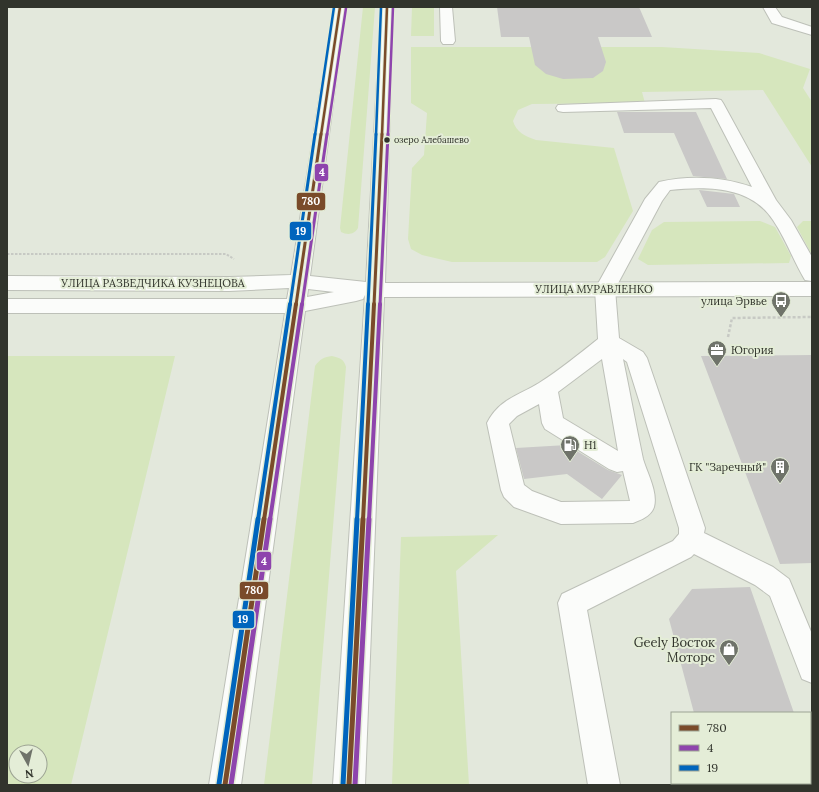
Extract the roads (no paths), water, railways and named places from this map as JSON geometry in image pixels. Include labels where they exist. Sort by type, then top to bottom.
[{"type":"main road","points":[[225,785],[340,7]]},
{"type":"main road","points":[[349,785],[375,290],[387,7]]},
{"type":"main road","points":[[446,7],[448,41]]},
{"type":"main road","points":[[768,7],[777,20],[812,31]]},
{"type":"main road","points":[[563,108],[716,103],[769,203],[783,222],[812,275]]},
{"type":"main road","points":[[609,342],[547,389],[509,410],[503,415],[498,423],[513,490],[523,499],[562,513],[633,512],[642,506],[642,495],[632,461],[609,342],[605,289],[654,199],[664,186],[714,183],[744,188],[769,203]]},
{"type":"main road","name":"УЛИЦА РАЗВЕДЧИКА КУЗНЕЦОВА","points":[[7,283],[229,284],[300,281],[375,290]]},
{"type":"main road","name":"УЛИЦА МУРАВЛЕНКО","points":[[375,290],[812,289]]},
{"type":"main road","points":[[7,306],[296,306],[375,290]]},
{"type":"main road","points":[[604,785],[572,603],[682,549],[691,539],[692,528],[636,358],[625,350],[609,342]]},
{"type":"main road","points":[[547,389],[553,422],[617,462],[632,461]]},
{"type":"main road","points":[[691,539],[764,576],[780,588],[812,669]]},
{"type":"place","name":"озеро Алебашево","points":[[387,140]]},
{"type":"place","name":"улица Эрвье","points":[[781,318]]},
{"type":"place","name":"Югория","points":[[717,367]]},
{"type":"place","name":"Н1","points":[[570,462]]},
{"type":"place","name":"ГК \"Заречный\"","points":[[780,484]]},
{"type":"place","name":"Geely Восток Моторс","points":[[729,666]]}]
